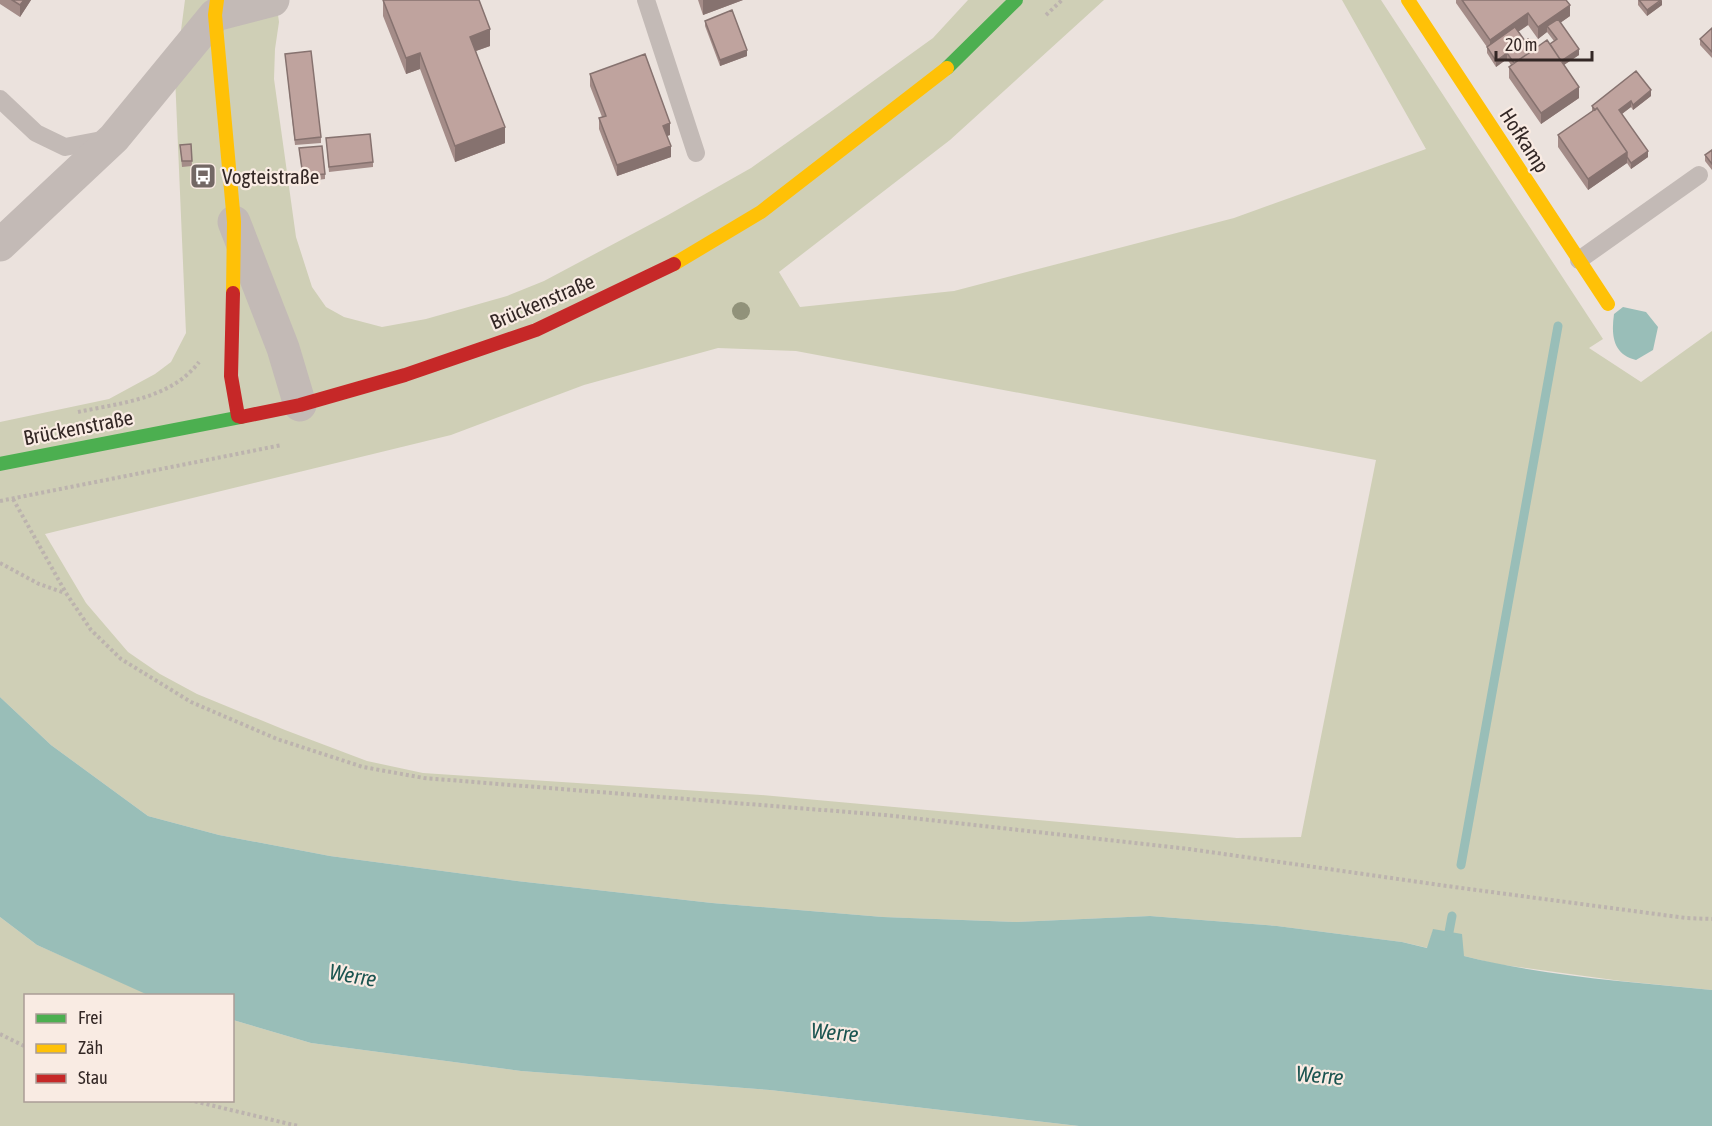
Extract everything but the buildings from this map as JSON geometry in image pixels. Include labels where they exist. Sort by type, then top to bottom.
[{"type":"main road","name":"Brückenstraße","points":[[0,464],[300,405],[405,375],[536,330],[671,266],[760,212],[944,71],[1016,0]]},
{"type":"main road","name":"Hofkamp","points":[[1408,0],[1608,303]]},
{"type":"main road","points":[[216,8],[234,222],[231,376],[238,416]]},
{"type":"street","points":[[0,245],[114,138],[216,8],[273,0]]},
{"type":"street","points":[[234,222],[283,348],[300,405]]},
{"type":"lane","points":[[646,0],[696,153]]},
{"type":"lane","points":[[0,99],[36,134],[65,147],[114,138]]},
{"type":"lane","points":[[1579,260],[1699,175]]},
{"type":"path","points":[[13,499],[66,593],[91,630],[121,659],[191,702],[277,739],[363,767],[424,778],[885,815],[1189,849],[1686,918],[1712,919]]},
{"type":"path","points":[[0,563],[39,584],[66,593]]},
{"type":"path","points":[[0,1034],[24,1046]]},
{"type":"path","points":[[193,1102],[298,1126]]},
{"type":"green space","points":[[185,0],[276,0],[279,22],[274,79],[296,237],[312,287],[326,307],[344,317],[382,327],[426,319],[507,296],[544,281],[668,215],[751,168],[829,113],[933,38],[968,0],[1104,0],[950,140],[779,272],[800,307],[954,291],[1234,218],[1426,149],[1342,0],[1381,0],[1603,339],[1589,348],[1641,382],[1712,331],[1712,990],[1621,981],[1496,964],[1464,956],[1433,930],[1428,948],[1402,942],[1277,926],[1150,916],[1016,922],[883,917],[712,903],[517,881],[330,856],[219,835],[148,816],[51,745],[0,697],[0,422],[109,399],[155,374],[171,362],[186,333],[175,76]],"holes":[[[718,348],[796,351],[1376,460],[1301,837],[1237,838],[761,795],[423,773],[367,761],[197,694],[160,674],[128,652],[86,603],[45,534],[451,435],[584,385]]]},
{"type":"green space","points":[[0,917],[37,945],[148,994],[24,994],[24,1102],[234,1102],[234,1020],[311,1043],[521,1071],[770,1090],[1079,1126],[0,1126]]},
{"type":"water","points":[[1623,307],[1646,312],[1658,327],[1653,350],[1636,360],[1622,353],[1615,343],[1614,314]]},
{"type":"water","name":"Werre","points":[[0,697],[51,745],[148,816],[219,835],[330,856],[517,881],[712,903],[883,917],[1016,922],[1150,916],[1277,926],[1402,942],[1427,948],[1433,929],[1462,934],[1464,956],[1494,963],[1587,978],[1712,990],[1712,1126],[1079,1126],[770,1090],[521,1071],[311,1043],[234,1020],[234,994],[146,994],[37,945],[0,917]]},
{"type":"waterway","points":[[1461,865],[1558,326]]},
{"type":"waterway","points":[[1449,932],[1452,916]]},
{"type":"traffic: fast","points":[[947,68],[1016,0]]},
{"type":"traffic: fast","points":[[0,464],[241,417]]},
{"type":"traffic: slow","points":[[217,0],[215,15],[234,222],[233,293]]},
{"type":"traffic: slow","points":[[1408,0],[1608,304]]},
{"type":"traffic: slow","points":[[674,264],[761,212],[947,68]]},
{"type":"traffic: jam","points":[[241,417],[300,405],[405,375],[536,330],[674,264]]},
{"type":"traffic: jam","points":[[233,293],[231,376],[238,416]]},
{"type":"place","name":"Vogteistraße","points":[[203,176]]}]
